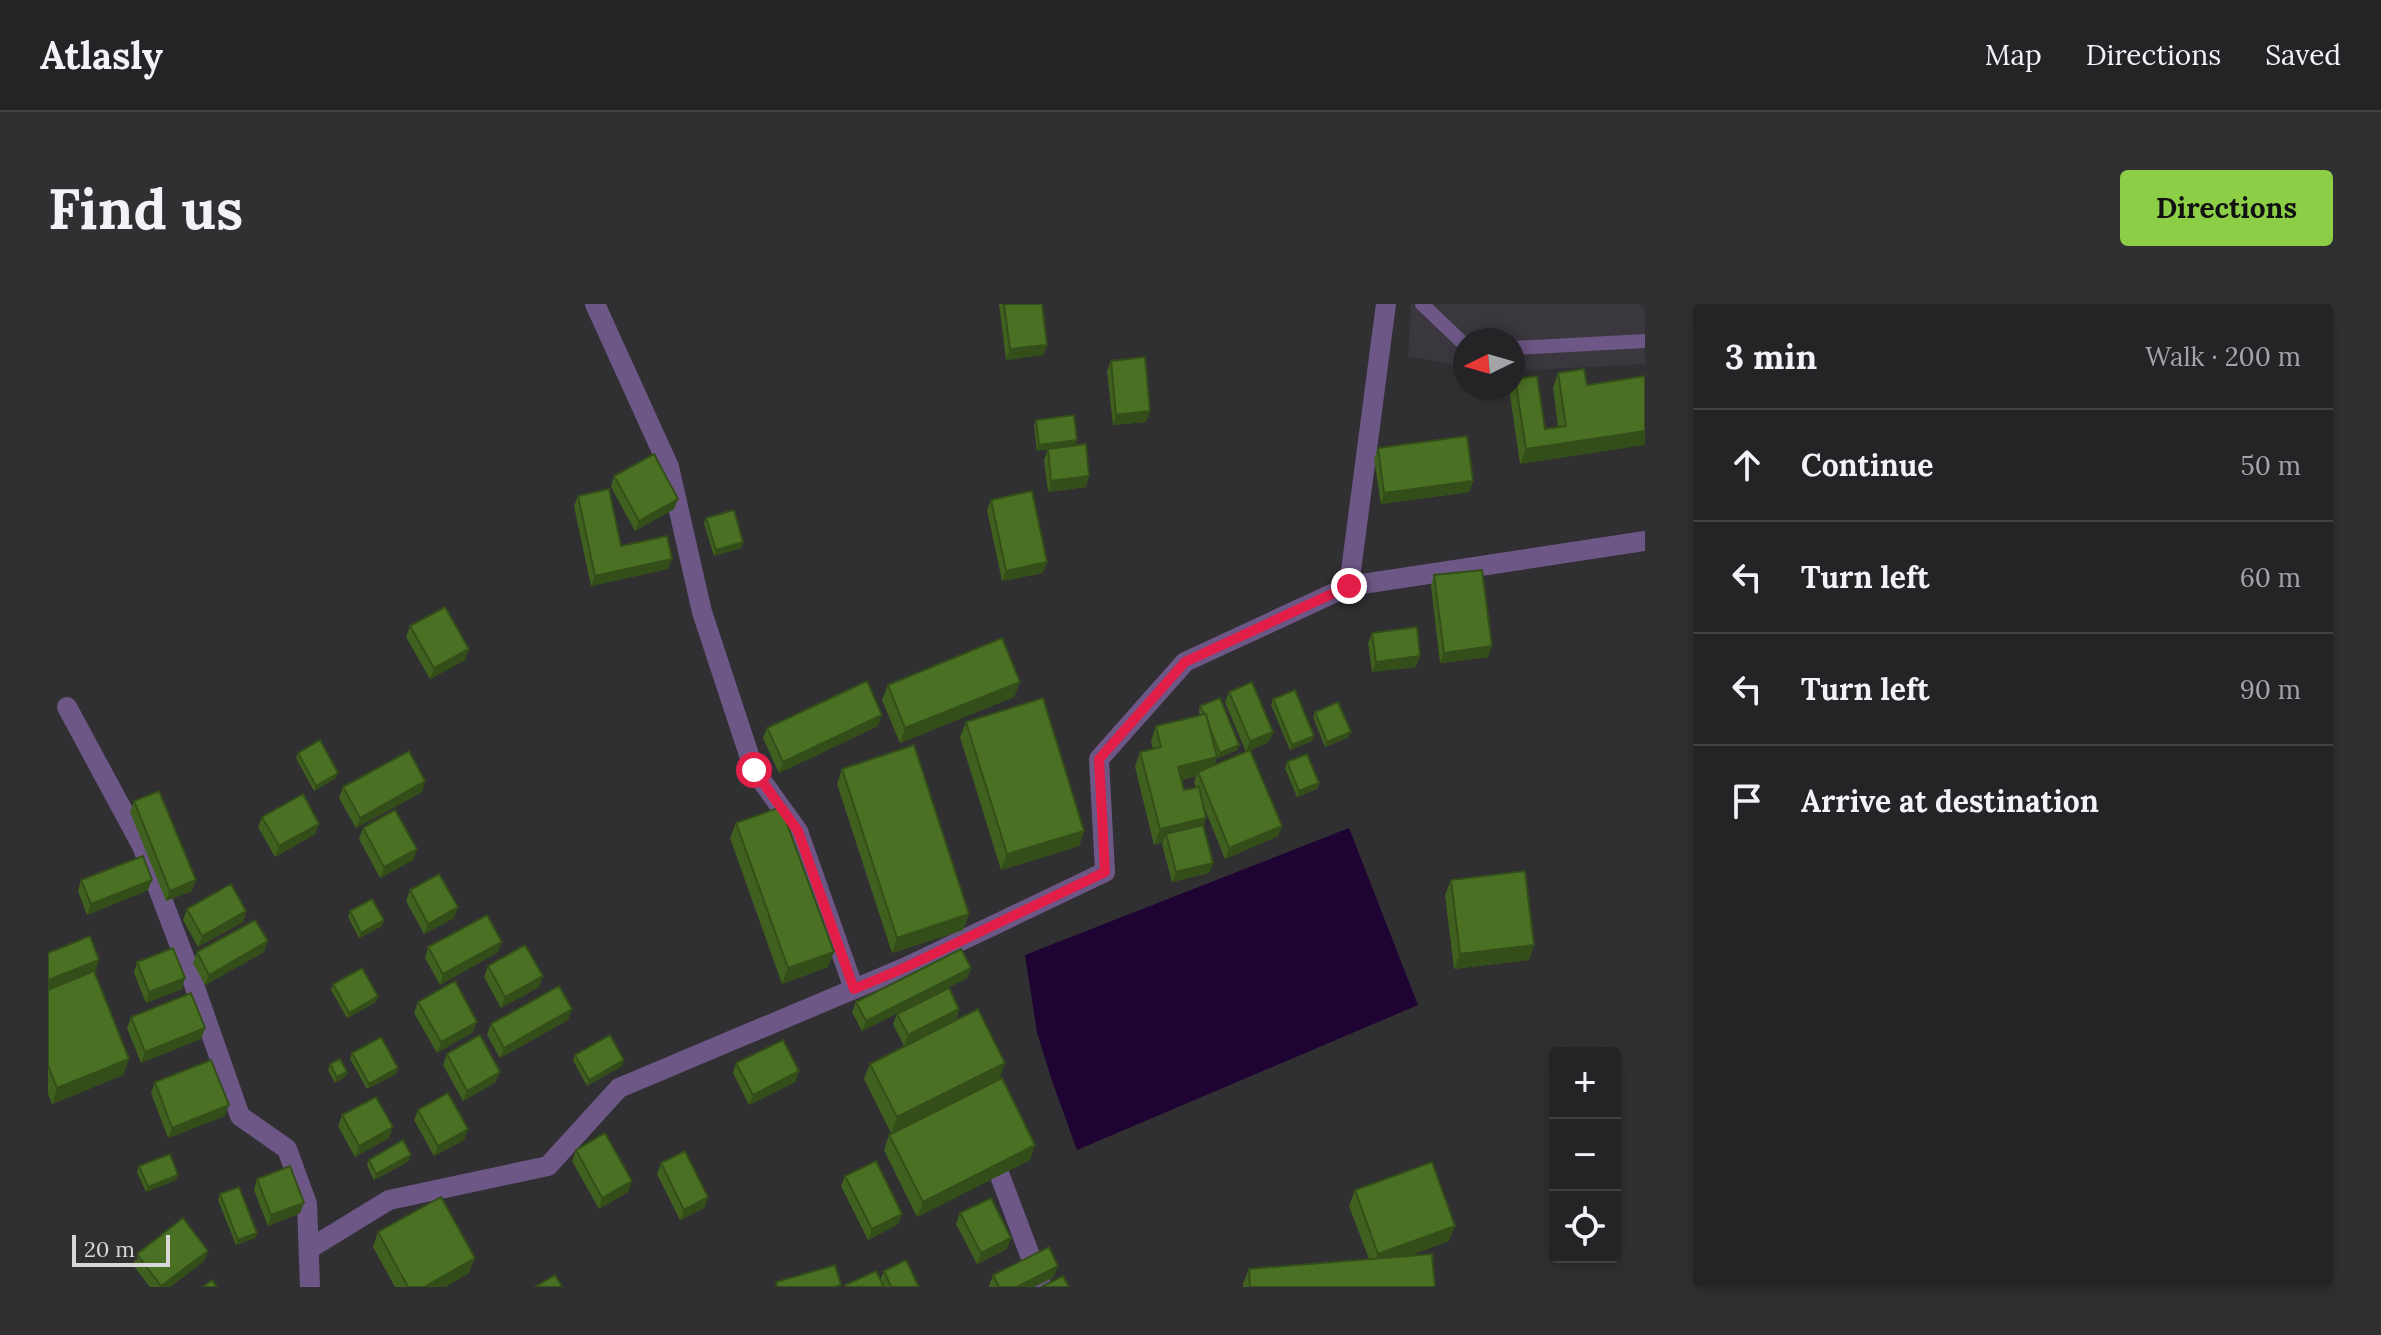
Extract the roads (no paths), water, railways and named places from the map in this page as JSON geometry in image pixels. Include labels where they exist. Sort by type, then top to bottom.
[{"type":"street","points":[[595,304],[669,467],[702,612],[754,770],[798,831],[854,989]]},
{"type":"street","points":[[1349,586],[1386,304]]},
{"type":"street","points":[[309,1249],[389,1200],[548,1166],[619,1088],[854,989],[907,975],[1105,872],[1099,759],[1185,662],[1349,586],[1645,541]]},
{"type":"street","points":[[67,707],[142,846],[240,1116],[287,1149],[307,1204],[310,1287]]},
{"type":"street","points":[[982,1133],[1042,1287]]},
{"type":"lane","points":[[1422,304],[1453,334]]},
{"type":"lane","points":[[1525,347],[1645,341]]}]
